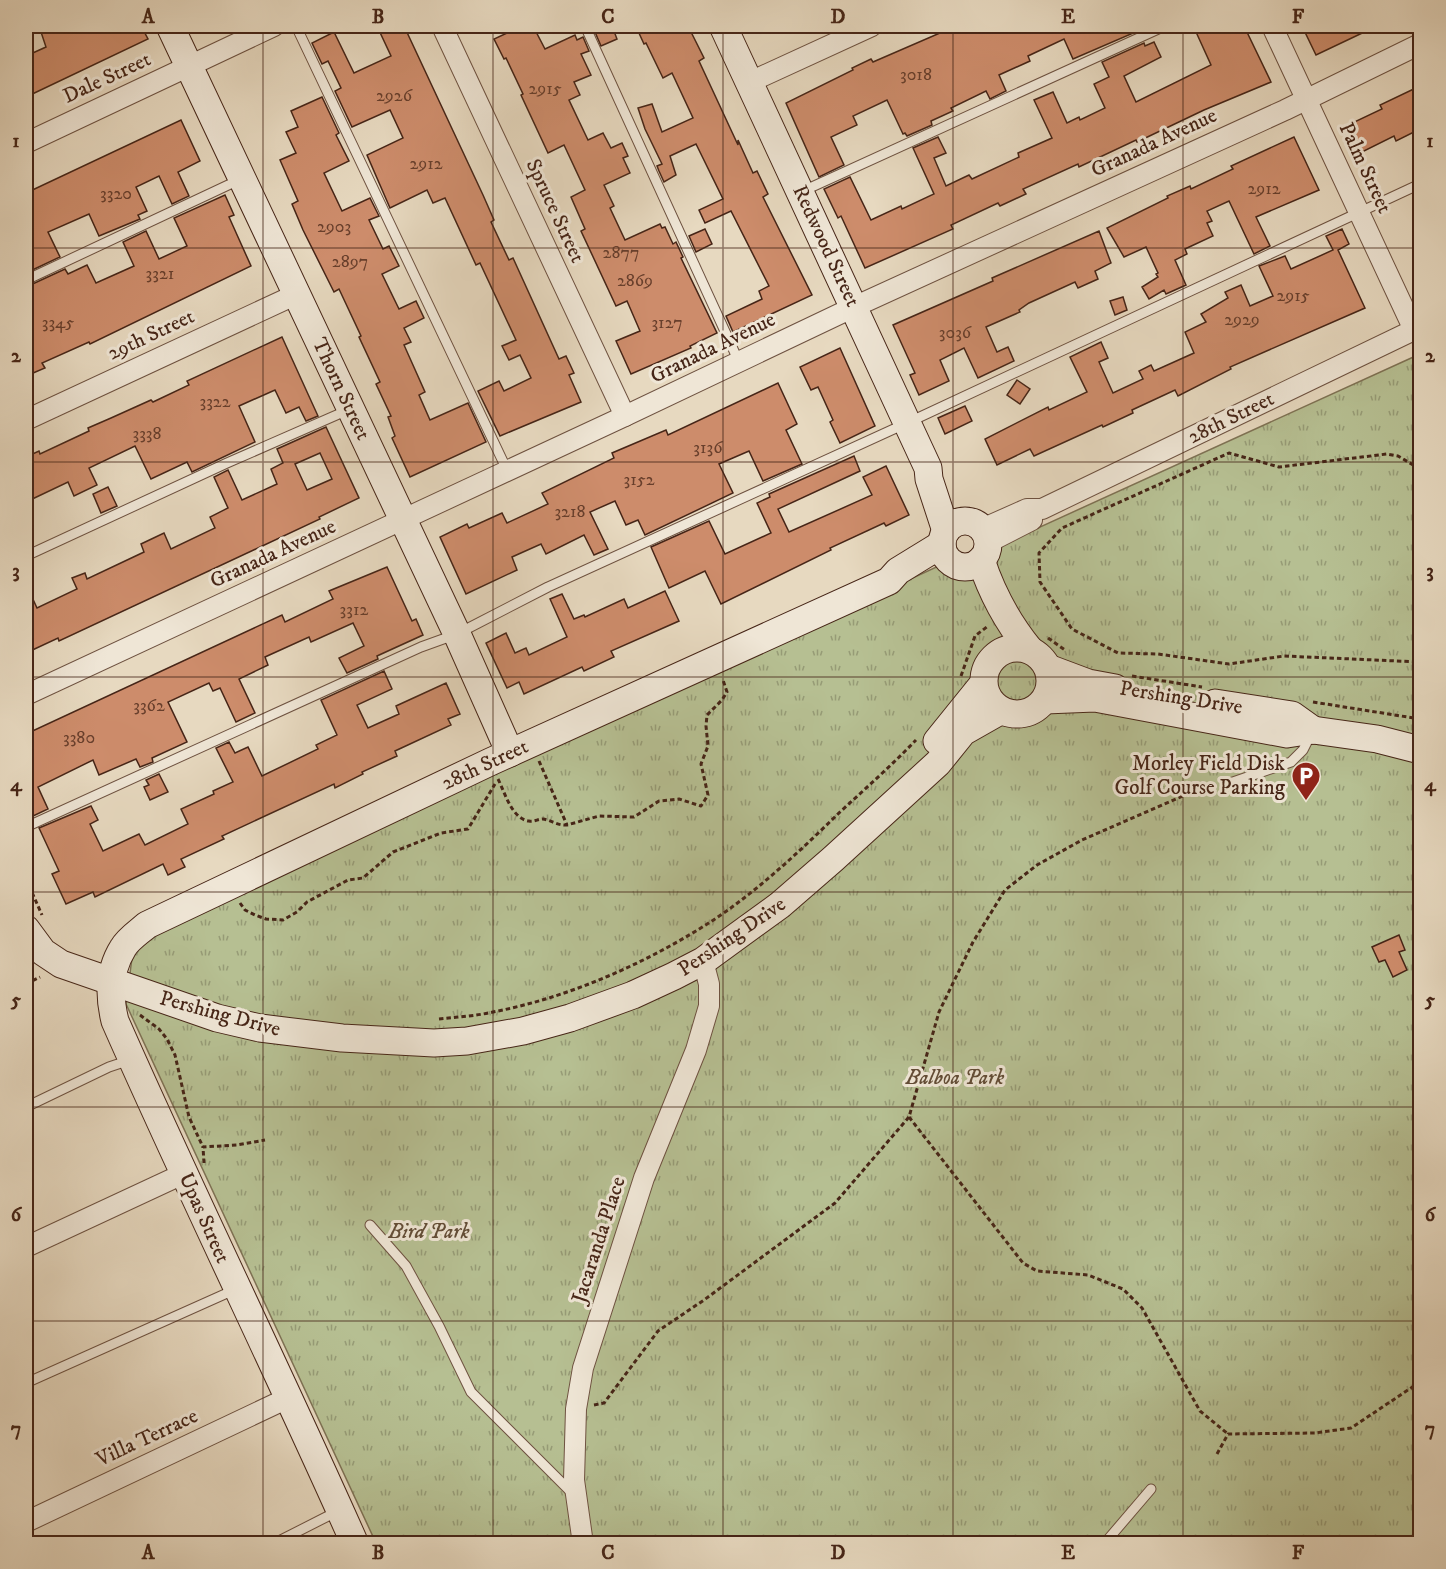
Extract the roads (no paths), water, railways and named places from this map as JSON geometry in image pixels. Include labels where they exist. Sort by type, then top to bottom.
[{"type":"street","name":"Thorn Street","points":[[170,26],[457,634],[520,748]]},
{"type":"street","name":"Dale Street","points":[[26,143],[274,26]]},
{"type":"street","name":"Spruce Street","points":[[442,26],[625,416]]},
{"type":"street","name":"Redwood Street","points":[[723,26],[928,468],[938,477],[965,545],[987,610],[996,655]]},
{"type":"street","points":[[750,82],[872,26]]},
{"type":"street","name":"Palm Street","points":[[1272,26],[1417,329]]},
{"type":"street","name":"Granada Avenue","points":[[26,696],[854,307],[1306,100],[1420,44]]},
{"type":"street","name":"29th Street","points":[[26,420],[297,294]]},
{"type":"street","name":"28th Street","points":[[111,982],[123,947],[147,925],[520,748],[714,659],[889,581],[898,582],[965,545],[1032,520],[1042,509],[1417,329]]},
{"type":"street","name":"Redwood Street","points":[[965,545],[989,582],[1007,620],[1048,652]]},
{"type":"street","points":[[1012,648],[1048,652],[1050,690],[1038,708],[1020,715],[1000,711],[971,682],[996,655],[1012,648]]},
{"type":"street","name":"Pershing Drive","points":[[1048,652],[1088,683],[1292,715],[1313,730]]},
{"type":"street","name":"Pershing Drive","points":[[402,1040],[426,1034],[498,1025],[544,1013],[599,993],[655,968],[729,923],[771,891],[842,830],[935,743],[971,682]]},
{"type":"street","name":"Pershing Drive","points":[[1045,700],[1095,698],[1287,734],[1313,730],[1377,739],[1420,750]]},
{"type":"street","name":"Pershing Drive","points":[[111,982],[217,1018],[260,1028],[342,1038],[434,1043],[466,1041],[523,1031],[570,1018],[633,995],[703,961],[780,905],[833,859],[938,763],[963,732],[1000,711]]},
{"type":"street","name":"Pershing Drive","points":[[1377,739],[1420,735]]},
{"type":"street","points":[[703,961],[708,948],[775,899],[821,857],[842,830]]},
{"type":"street","points":[[35,924],[43,952],[61,964],[111,982]]},
{"type":"street","name":"Jacaranda Place","points":[[583,1544],[574,1480],[576,1409],[583,1368],[644,1178],[696,1050],[709,1006],[709,984],[703,961]]},
{"type":"street","name":"Upas Street","points":[[111,982],[111,1004],[115,1021],[132,1059],[194,1171],[236,1289],[290,1397],[355,1544]]},
{"type":"street","points":[[26,1247],[194,1171]]},
{"type":"street","name":"Villa Terrace","points":[[26,1522],[290,1397]]},
{"type":"lane","points":[[296,26],[507,470]]},
{"type":"lane","points":[[585,26],[739,362]]},
{"type":"lane","points":[[800,192],[1164,26]]},
{"type":"lane","points":[[26,280],[242,178]]},
{"type":"lane","points":[[26,828],[421,647],[457,634],[548,587],[908,423],[1420,184]]},
{"type":"lane","points":[[26,556],[227,463],[351,409]]},
{"type":"lane","points":[[1230,783],[1291,762],[1303,750],[1313,730]]},
{"type":"lane","points":[[26,1107],[132,1059]]},
{"type":"lane","points":[[370,1225],[406,1266],[439,1326],[471,1392],[577,1498]]},
{"type":"lane","points":[[26,1383],[236,1289]]},
{"type":"lane","points":[[1104,1544],[1151,1490]]},
{"type":"lane","points":[[273,1544],[340,1510]]},
{"type":"place","name":"Morley Field Disk Golf Course Parking","points":[[1306,802]]},
{"type":"park label","name":"Balboa Park","points":[[955,1078]]},
{"type":"park label","name":"Bird Park","points":[[429,1232]]}]
